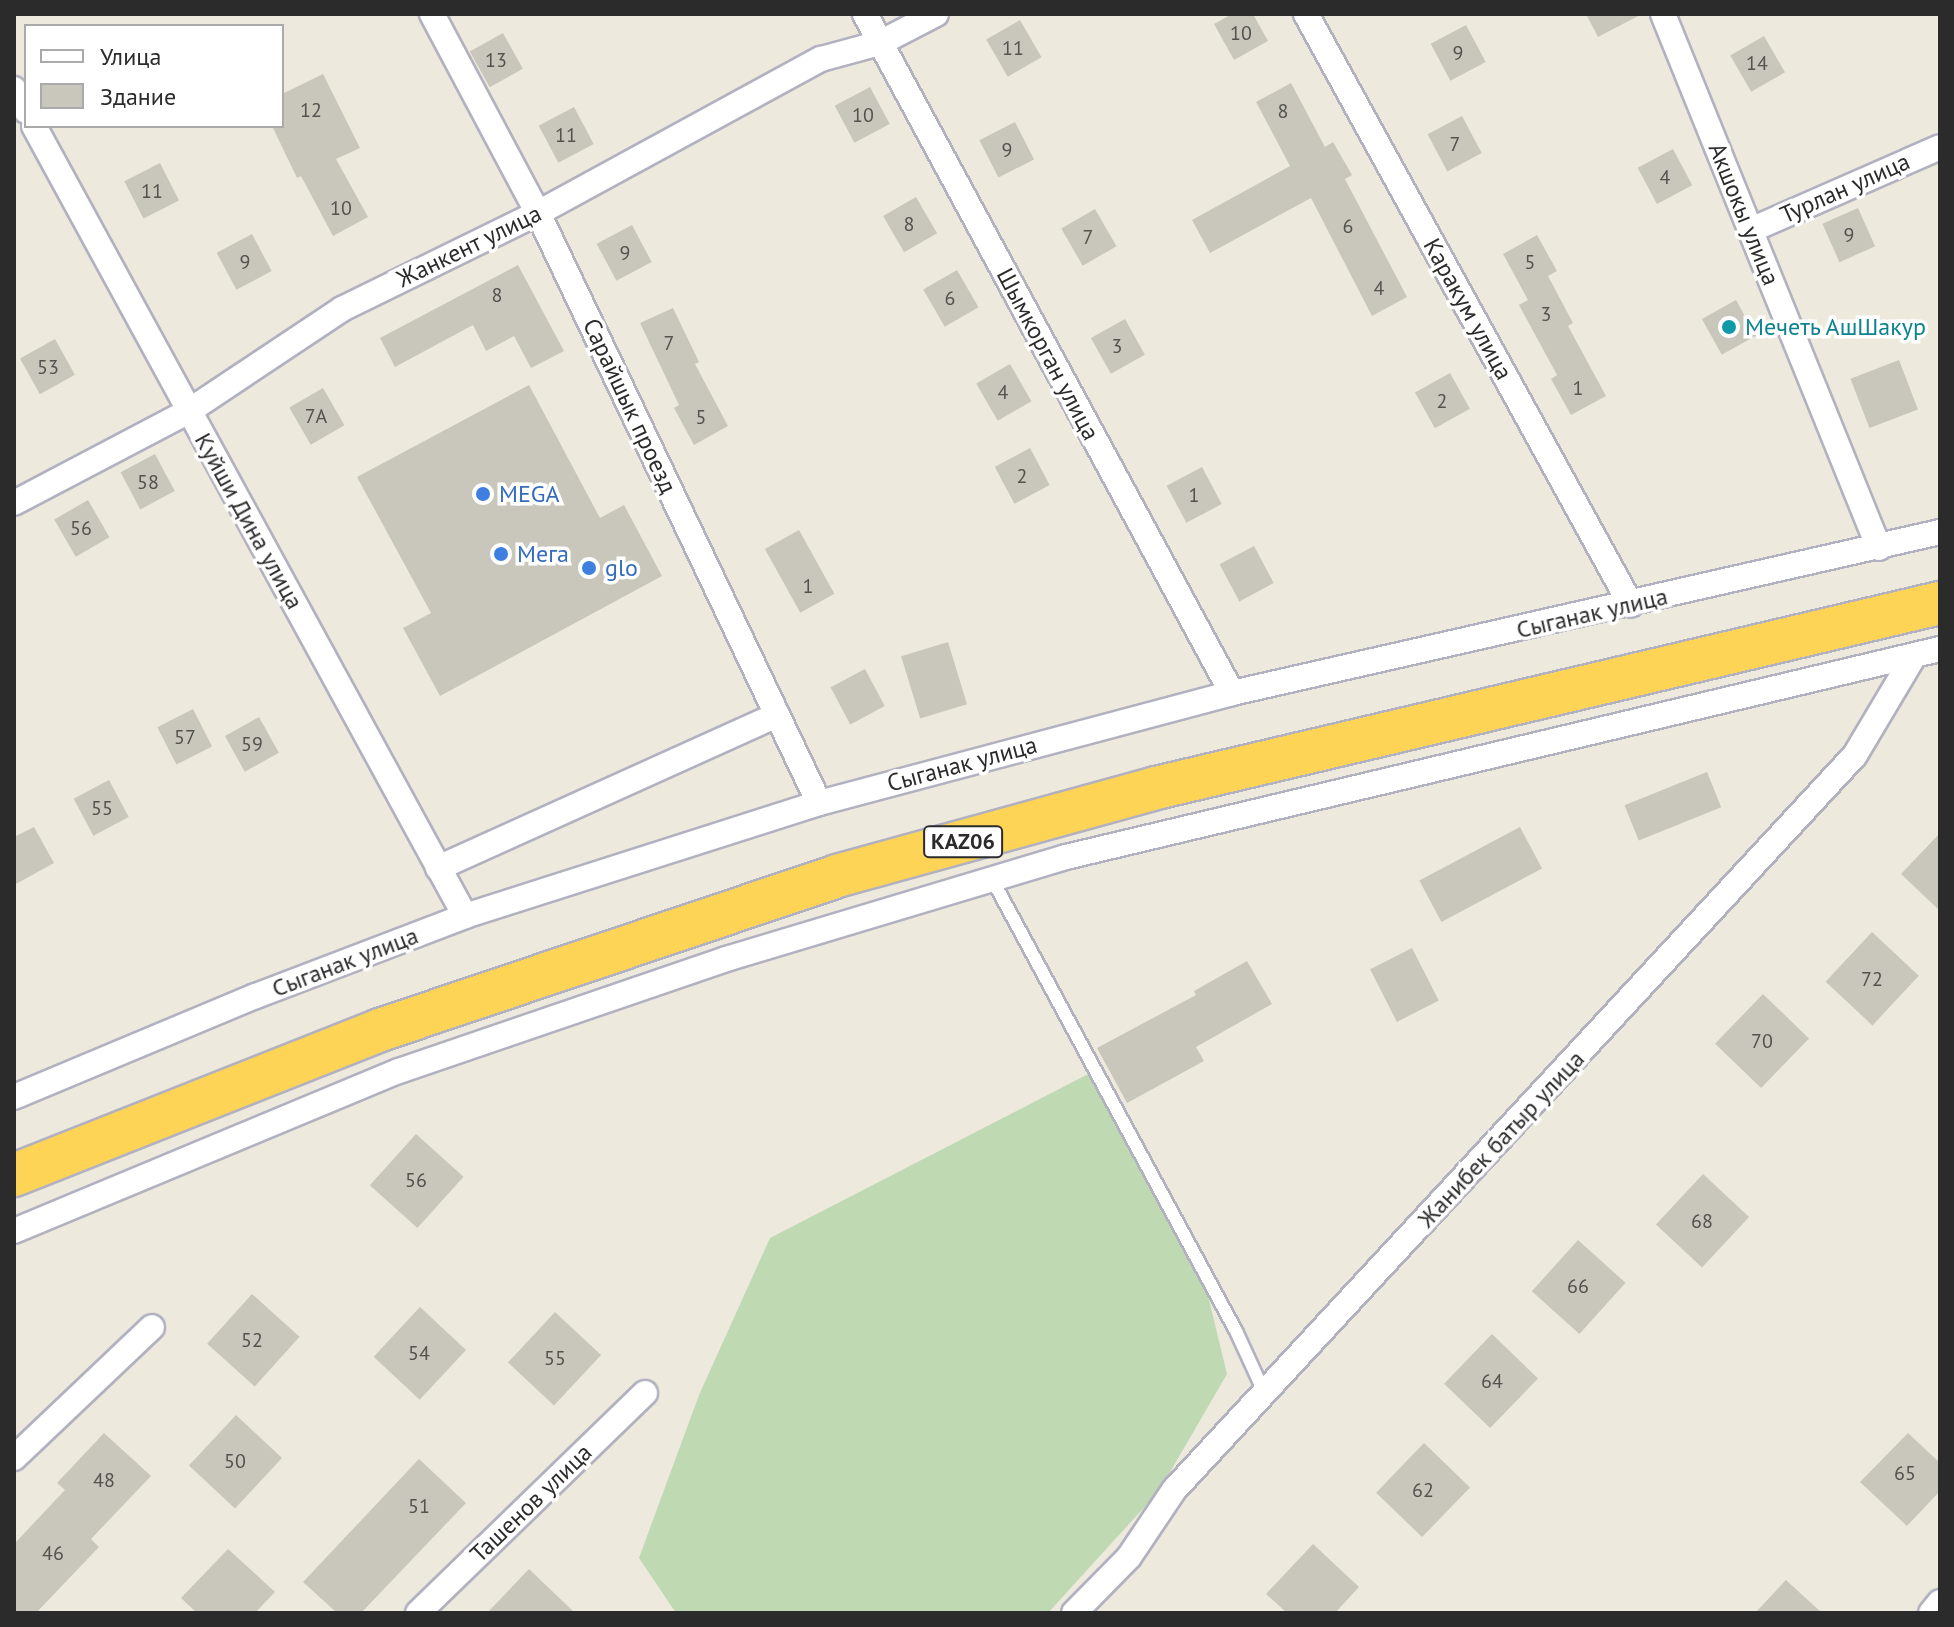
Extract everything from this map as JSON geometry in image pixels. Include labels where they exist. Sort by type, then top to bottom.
[{"type":"highway","name":"KАZ06","points":[[14,1144],[370,1003],[828,849],[1149,760],[1940,573]]},
{"type":"highway","name":"KАZ06","points":[[14,1175],[380,1030],[837,876],[1156,788],[1940,603]]},
{"type":"street","name":"Сарайшык проезд","points":[[432,14],[538,213],[819,803]]},
{"type":"street","name":"Шымкорган улица","points":[[865,14],[1232,693]]},
{"type":"street","name":"Жанкент улица","points":[[14,503],[189,411],[342,309],[538,213],[821,59],[880,43],[936,14]]},
{"type":"street","name":"Каракум улица","points":[[1306,14],[1631,605]]},
{"type":"street","name":"Акшокы улица","points":[[1663,14],[1879,548]]},
{"type":"street","points":[[14,89],[24,107]]},
{"type":"street","name":"Куйши Дина улица","points":[[35,128],[465,916]]},
{"type":"street","name":"Турлан улица","points":[[1751,230],[1940,147]]},
{"type":"street","name":"Сыганак улица","points":[[14,1097],[256,996],[465,916],[819,803],[1232,693],[1631,605],[1940,532]]},
{"type":"street","points":[[14,1231],[399,1071],[726,959],[1066,857],[1940,649]]},
{"type":"street","name":"Жанибек батыр улица","points":[[1074,1613],[1129,1557],[1174,1490],[1855,755],[1914,656]]},
{"type":"street","points":[[438,868],[777,715]]},
{"type":"street","points":[[14,1458],[152,1327]]},
{"type":"street","name":"Ташенов улица","points":[[418,1613],[645,1393]]},
{"type":"street","points":[[1931,1613],[1940,1602]]},
{"type":"lane","points":[[992,879],[1236,1331],[1265,1394]]},
{"type":"green space","points":[[1096,1070],[1203,1275],[1227,1374],[1159,1491],[1048,1613],[676,1613],[639,1558],[699,1395],[770,1238]]},
{"type":"building","points":[[1232,14],[1253,14],[1268,41],[1234,60],[1214,24]]},
{"type":"building","points":[[1586,14],[1642,14],[1598,37]]},
{"type":"building","points":[[1020,20],[1042,57],[1008,77],[986,40]]},
{"type":"building","points":[[1466,25],[1486,62],[1450,81],[1431,44]]},
{"type":"building","points":[[503,33],[523,69],[490,87],[470,51]]},
{"type":"building","points":[[1764,36],[1785,72],[1751,92],[1730,56]]},
{"type":"building","points":[[323,74],[360,148],[336,159],[368,217],[333,236],[301,176],[297,178],[273,128],[284,128],[284,93]]},
{"type":"building","points":[[1291,83],[1325,147],[1333,142],[1352,175],[1345,179],[1407,297],[1372,316],[1311,198],[1210,253],[1192,220],[1290,166],[1256,102]]},
{"type":"building","points":[[870,87],[890,124],[854,143],[835,106]]},
{"type":"building","points":[[574,107],[594,144],[558,163],[539,126]]},
{"type":"building","points":[[1462,116],[1482,153],[1447,171],[1428,134]]},
{"type":"building","points":[[1015,122],[1034,159],[998,178],[979,140]]},
{"type":"building","points":[[1673,149],[1692,185],[1657,204],[1638,168]]},
{"type":"building","points":[[160,163],[179,200],[143,219],[124,181]]},
{"type":"building","points":[[916,197],[937,233],[904,252],[883,216]]},
{"type":"building","points":[[1858,208],[1875,246],[1839,262],[1822,224]]},
{"type":"building","points":[[1095,209],[1116,246],[1083,266],[1061,229]]},
{"type":"building","points":[[632,225],[652,262],[616,281],[597,244]]},
{"type":"building","points":[[252,234],[272,271],[236,290],[217,253]]},
{"type":"building","points":[[1537,235],[1557,271],[1548,276],[1573,323],[1568,326],[1606,396],[1571,415],[1551,379],[1557,375],[1519,305],[1528,300],[1503,254]]},
{"type":"building","points":[[518,265],[564,351],[531,368],[514,336],[486,351],[473,325],[395,367],[380,338]]},
{"type":"building","points":[[957,270],[978,307],[945,327],[923,290]]},
{"type":"building","name":"Мечеть АшШакур","points":[[1736,300],[1756,336],[1722,355],[1702,319]]},
{"type":"building","points":[[673,308],[699,362],[695,364],[728,426],[694,445],[674,408],[679,405],[640,323]]},
{"type":"building","points":[[1125,319],[1145,355],[1111,374],[1091,338]]},
{"type":"building","points":[[55,339],[75,375],[40,394],[20,358]]},
{"type":"building","points":[[1899,360],[1918,409],[1869,428],[1850,379]]},
{"type":"building","points":[[1010,364],[1032,401],[998,421],[976,384]]},
{"type":"building","points":[[1450,373],[1470,409],[1435,428],[1415,392]]},
{"type":"building","points":[[529,385],[600,518],[624,505],[662,576],[440,696],[403,628],[431,613],[357,477]]},
{"type":"building","points":[[323,388],[344,425],[311,445],[289,408]]},
{"type":"building","points":[[1030,448],[1050,485],[1014,504],[995,467]]},
{"type":"building","points":[[155,454],[175,491],[140,509],[121,472]]},
{"type":"building","points":[[1202,467],[1222,504],[1186,523],[1167,486]]},
{"type":"building","points":[[88,500],[110,537],[76,557],[54,520]]},
{"type":"building","points":[[799,530],[834,594],[800,613],[765,549]]},
{"type":"building","points":[[1254,546],[1274,583],[1239,601],[1220,564]]},
{"type":"building","points":[[948,642],[967,704],[920,718],[901,656]]},
{"type":"building","points":[[865,669],[885,706],[850,724],[831,687]]},
{"type":"building","points":[[193,709],[212,746],[176,765],[157,727]]},
{"type":"building","points":[[259,717],[279,753],[245,772],[225,736]]},
{"type":"building","points":[[1707,772],[1721,807],[1639,841],[1624,805]]},
{"type":"building","points":[[109,780],[129,817],[93,836],[74,799]]},
{"type":"building","points":[[34,827],[54,863],[14,885],[14,837]]},
{"type":"building","points":[[1520,827],[1542,868],[1441,922],[1419,881]]},
{"type":"building","points":[[1940,833],[1940,911],[1901,874]]},
{"type":"building","points":[[1872,932],[1919,976],[1872,1025],[1826,982]]},
{"type":"building","points":[[1412,948],[1439,1001],[1397,1022],[1370,969]]},
{"type":"building","points":[[1247,961],[1272,1004],[1196,1047],[1204,1061],[1127,1103],[1097,1048],[1196,995],[1194,991]]},
{"type":"building","points":[[1763,994],[1809,1038],[1761,1088],[1715,1044]]},
{"type":"building","points":[[416,1134],[464,1177],[417,1228],[370,1185]]},
{"type":"building","points":[[1703,1174],[1749,1217],[1702,1267],[1656,1224]]},
{"type":"building","points":[[1578,1240],[1626,1283],[1579,1334],[1532,1291]]},
{"type":"building","points":[[252,1294],[300,1337],[255,1387],[207,1344]]},
{"type":"building","points":[[420,1307],[466,1350],[420,1400],[374,1357]]},
{"type":"building","points":[[555,1312],[601,1355],[554,1405],[508,1362]]},
{"type":"building","points":[[1492,1334],[1538,1378],[1490,1428],[1444,1384]]},
{"type":"building","points":[[236,1415],[282,1458],[235,1508],[189,1465]]},
{"type":"building","points":[[104,1433],[151,1476],[91,1539],[99,1547],[36,1613],[14,1613],[14,1544],[65,1490],[57,1483]]},
{"type":"building","points":[[1908,1433],[1940,1463],[1940,1491],[1907,1526],[1860,1482]]},
{"type":"building","points":[[1424,1443],[1470,1487],[1422,1537],[1376,1493]]},
{"type":"building","points":[[419,1459],[466,1503],[361,1613],[337,1613],[303,1582]]},
{"type":"building","points":[[1313,1544],[1359,1587],[1335,1613],[1287,1613],[1266,1594]]},
{"type":"building","points":[[228,1549],[275,1592],[255,1613],[197,1613],[181,1598]]},
{"type":"building","points":[[529,1569],[575,1613],[487,1613]]},
{"type":"building","points":[[1786,1580],[1822,1613],[1755,1613]]},
{"type":"place","name":"Мечеть АшШакур","points":[[1729,327]]},
{"type":"place","name":"MEGA","points":[[483,494]]},
{"type":"place","name":"Мега","points":[[501,554]]},
{"type":"place","name":"glo","points":[[589,568]]}]
